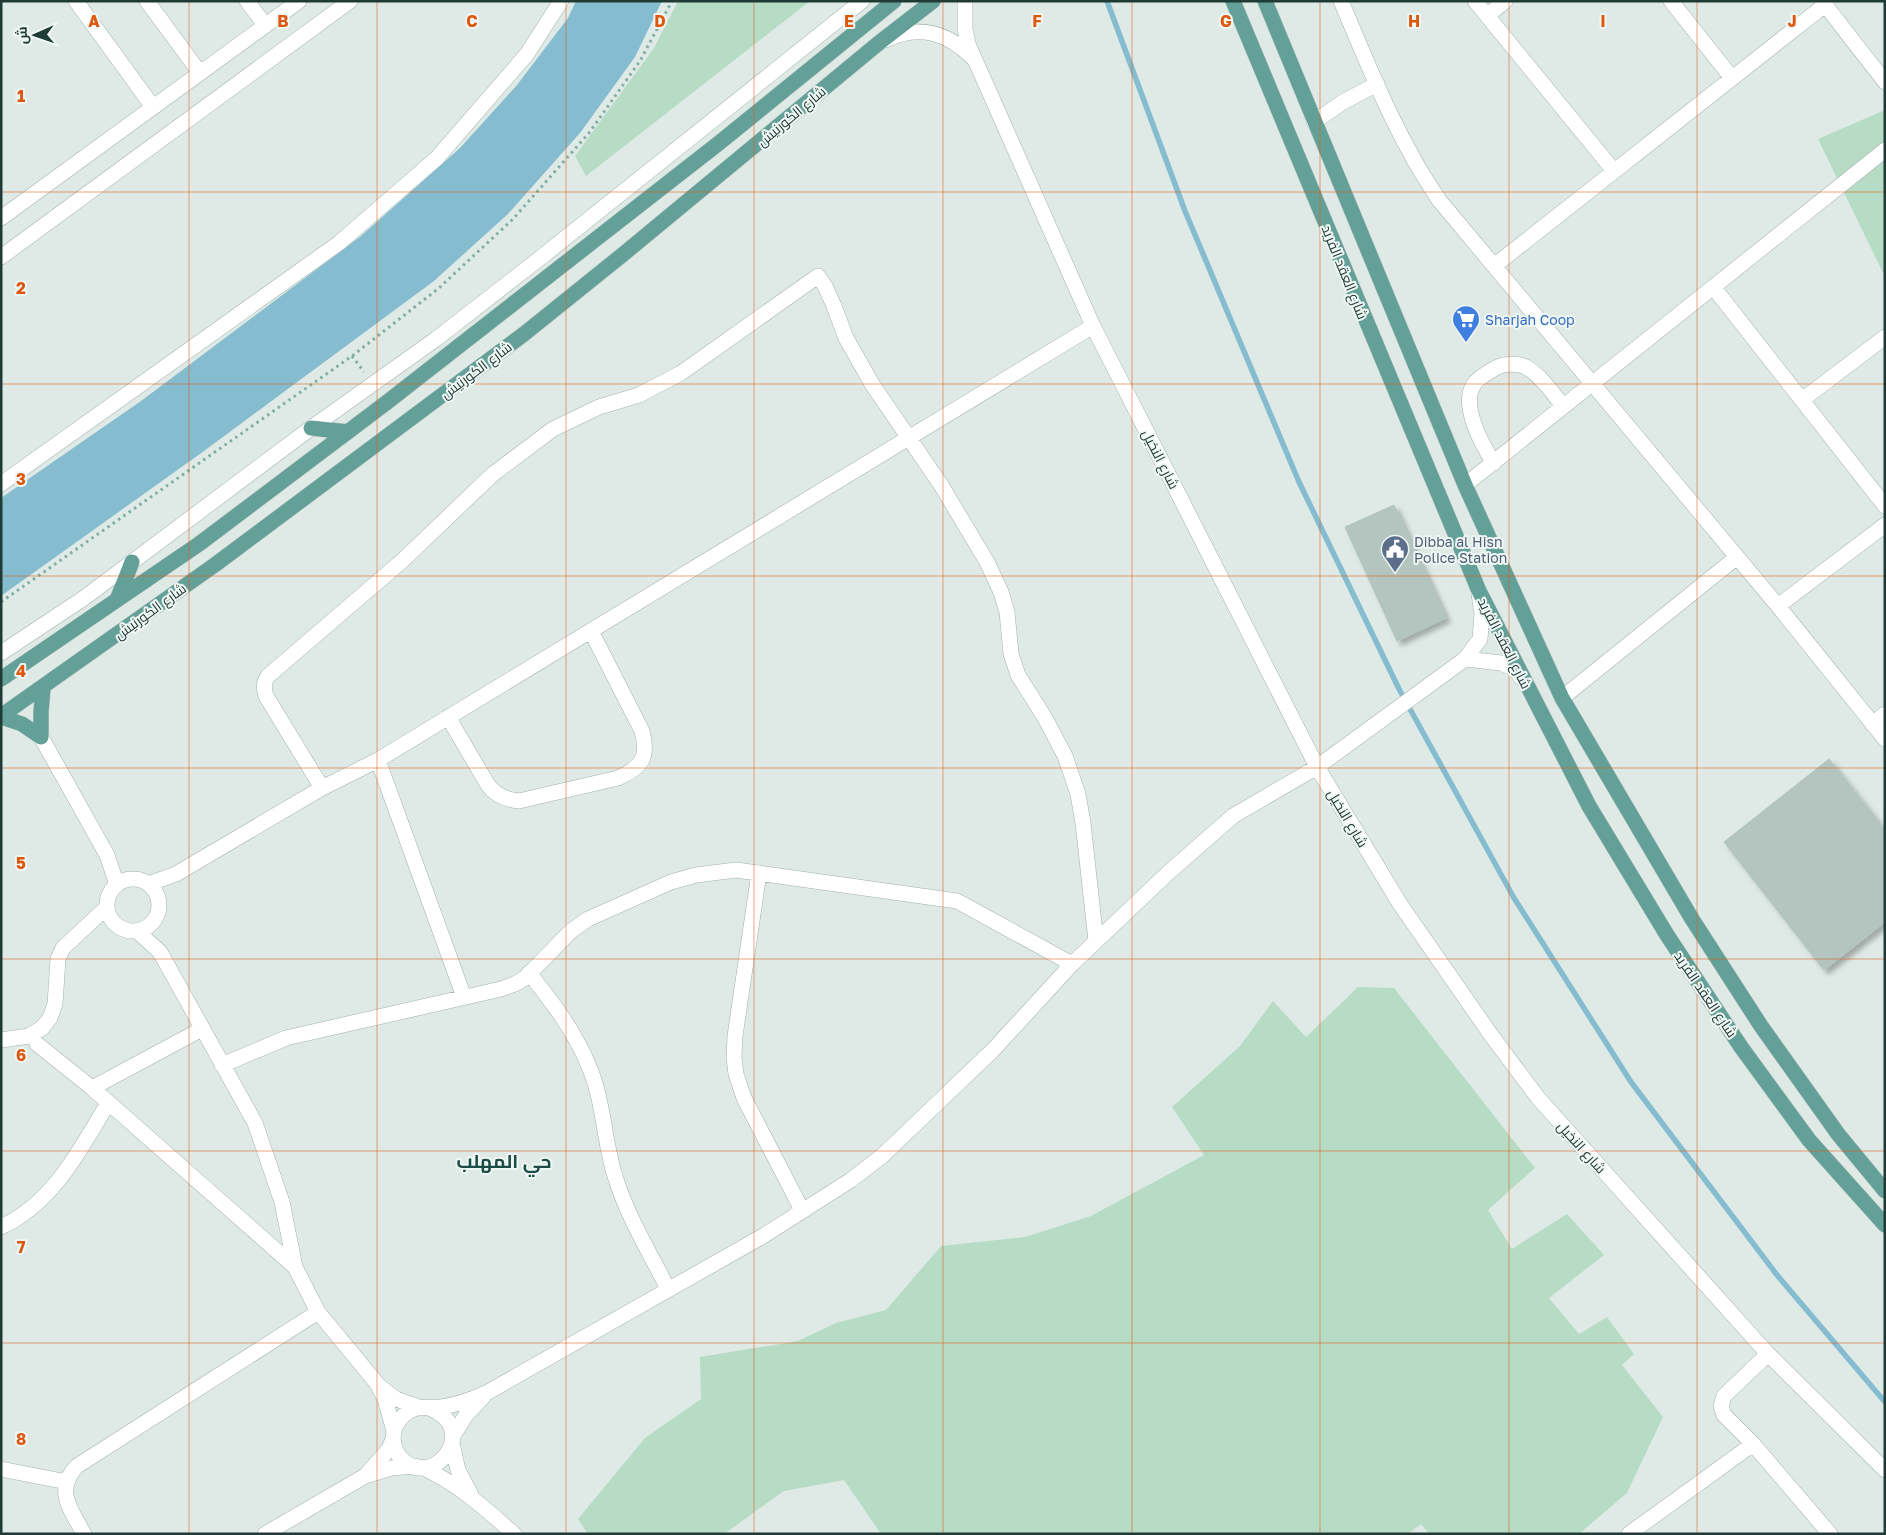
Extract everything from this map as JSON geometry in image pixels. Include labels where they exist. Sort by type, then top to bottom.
[{"type":"main road","name":"شارع الكورنيش","points":[[1,679],[199,544],[348,432],[719,143],[894,1]]},
{"type":"main road","name":"شارع الكورنيش","points":[[1,716],[43,688],[296,506],[524,334],[629,250],[880,42],[933,1]]},
{"type":"main road","name":"شارع العقد الفريد","points":[[1233,1],[1478,591],[1589,806],[1667,935],[1741,1047],[1809,1140],[1885,1226]]},
{"type":"main road","name":"شارع العقد الفريد","points":[[1265,1],[1465,485],[1562,698],[1692,919],[1761,1026],[1838,1134],[1885,1191]]},
{"type":"main road","points":[[311,428],[348,432]]},
{"type":"main road","points":[[117,600],[132,562]]},
{"type":"main road","points":[[41,737],[43,688]]},
{"type":"main road","points":[[1,716],[22,724],[41,737]]},
{"type":"street","points":[[76,1],[153,107]]},
{"type":"street","points":[[147,1],[200,72]]},
{"type":"street","points":[[247,1],[265,25]]},
{"type":"street","points":[[1,218],[299,1]]},
{"type":"street","points":[[1,257],[350,1]]},
{"type":"street","points":[[1,484],[331,249],[390,200],[437,158],[497,89],[527,54],[561,1]]},
{"type":"street","points":[[1,653],[84,598],[311,428],[436,339],[862,1]]},
{"type":"street","name":"شارع النخيل","points":[[965,1],[965,29],[968,44],[1093,326],[1317,767],[1400,904],[1491,1035],[1539,1099],[1768,1354],[1885,1470]]},
{"type":"street","points":[[1341,1],[1376,84],[1411,154],[1439,200],[1778,606],[1885,739]]},
{"type":"street","points":[[1475,1],[1614,171]]},
{"type":"street","points":[[1487,16],[1505,1]]},
{"type":"street","points":[[1671,1],[1732,78]]},
{"type":"street","points":[[1494,266],[1732,78],[1823,3],[1885,82]]},
{"type":"street","name":"شارع النخيل","points":[[880,42],[896,35],[913,32],[930,33],[954,42],[974,59]]},
{"type":"street","points":[[1314,122],[1343,102],[1376,84]]},
{"type":"street","points":[[1465,485],[1885,150]]},
{"type":"street","points":[[322,788],[266,696],[265,680],[402,561],[493,474],[553,429],[599,408],[639,395],[681,373],[818,276],[834,306],[846,338],[872,384],[941,485],[987,562],[1007,612],[1011,654],[1018,675],[1049,726],[1072,773],[1083,823],[1096,941]]},
{"type":"street","points":[[1714,288],[1885,506]]},
{"type":"street","points":[[148,884],[176,874],[322,788],[378,760],[1093,326]]},
{"type":"street","points":[[1802,400],[1885,336]]},
{"type":"street","points":[[1494,463],[1484,450],[1470,411],[1468,400],[1475,383],[1496,368],[1509,364],[1523,366],[1544,382],[1563,406]]},
{"type":"street","points":[[1778,606],[1885,525]]},
{"type":"street","points":[[1562,698],[1736,557]]},
{"type":"street","points":[[365,1476],[388,1449],[401,1418],[414,1409],[456,1404],[488,1392],[763,1236],[851,1180],[882,1156],[993,1050],[1072,964],[1233,816],[1317,767],[1465,659],[1480,639],[1482,614],[1478,591]]},
{"type":"street","points":[[448,717],[493,792],[508,800],[519,801],[618,778],[631,772],[640,766],[645,754],[642,731],[591,631]]},
{"type":"street","points":[[1465,659],[1501,663],[1515,669],[1526,684]]},
{"type":"street","points":[[1872,724],[1885,714]]},
{"type":"street","points":[[41,737],[107,855],[117,885]]},
{"type":"street","points":[[378,760],[464,997]]},
{"type":"street","points":[[107,855],[132,879],[148,884],[158,898],[159,907],[152,923],[146,928],[137,931],[129,931],[113,923],[107,907],[111,891],[117,885],[132,879]]},
{"type":"street","points":[[222,1065],[286,1038],[501,989],[515,984],[529,974],[571,931],[588,919],[671,882],[696,875],[736,870],[957,901],[1072,964]]},
{"type":"street","points":[[759,873],[737,1019],[734,1057],[736,1074],[744,1098],[802,1210]]},
{"type":"street","points":[[158,898],[176,874]]},
{"type":"street","points":[[1,1040],[29,1036],[42,1028],[46,1023],[56,1004],[58,959],[67,944],[107,907]]},
{"type":"street","points":[[157,915],[160,952]]},
{"type":"street","points":[[84,930],[113,923]]},
{"type":"street","points":[[137,931],[160,952],[255,1123],[282,1202],[295,1267],[318,1312],[379,1386],[396,1399],[443,1415],[451,1428],[458,1470],[472,1497]]},
{"type":"street","points":[[529,974],[559,1011],[591,1070],[615,1177],[668,1290]]},
{"type":"street","points":[[92,1088],[202,1029]]},
{"type":"street","points":[[37,1044],[92,1088],[295,1267]]},
{"type":"street","points":[[1,1227],[18,1219],[58,1183],[108,1103]]},
{"type":"street","points":[[84,1534],[68,1505],[65,1493],[66,1482],[70,1473],[77,1466],[318,1312]]},
{"type":"street","points":[[1768,1354],[1724,1396],[1720,1406],[1724,1415],[1753,1444],[1830,1534]]},
{"type":"street","points":[[379,1386],[385,1399],[398,1454],[403,1460],[434,1473],[472,1497],[514,1534]]},
{"type":"street","points":[[265,1534],[365,1476],[391,1468],[428,1467],[440,1462],[449,1451],[452,1440],[474,1406],[488,1392]]},
{"type":"street","points":[[1629,1534],[1753,1444]]},
{"type":"street","points":[[1,1468],[66,1482]]},
{"type":"path","points":[[1,602],[352,356],[439,288],[513,218],[588,133],[640,61],[672,1]]},
{"type":"green space","points":[[678,1],[810,1],[586,176],[575,156],[654,48]]},
{"type":"green space","points":[[1885,110],[1885,277],[1818,139]]},
{"type":"green space","points":[[1358,987],[1394,988],[1535,1168],[1488,1210],[1512,1249],[1567,1214],[1604,1255],[1549,1298],[1579,1334],[1607,1317],[1634,1354],[1622,1365],[1663,1417],[1627,1493],[1579,1534],[1429,1534],[1421,1524],[1408,1534],[881,1534],[844,1480],[784,1491],[724,1534],[588,1534],[578,1519],[645,1438],[701,1399],[700,1357],[798,1341],[836,1323],[886,1310],[941,1246],[1025,1237],[1091,1216],[1204,1155],[1172,1107],[1240,1046],[1273,1001],[1306,1037]]},
{"type":"water","points":[[576,1],[662,1],[635,57],[580,133],[508,214],[434,281],[204,451],[1,596],[1,498],[141,401],[361,236],[460,148],[517,85],[568,18]]},
{"type":"building","name":"Dibba al Hisn Police Station","points":[[1394,505],[1446,618],[1397,641],[1345,527]]},
{"type":"building","points":[[1829,759],[1885,830],[1885,922],[1824,970],[1724,842]]},
{"type":"waterway","points":[[1107,1],[1185,211],[1299,482],[1399,689],[1514,898],[1631,1082],[1777,1275],[1885,1402]]},
{"type":"place","name":"Sharjah Coop","points":[[1466,343]]},
{"type":"place","name":"Dibba al Hisn Police Station","points":[[1395,573]]},
{"type":"district","name":"حي المهلب","points":[[504,1160]]}]
